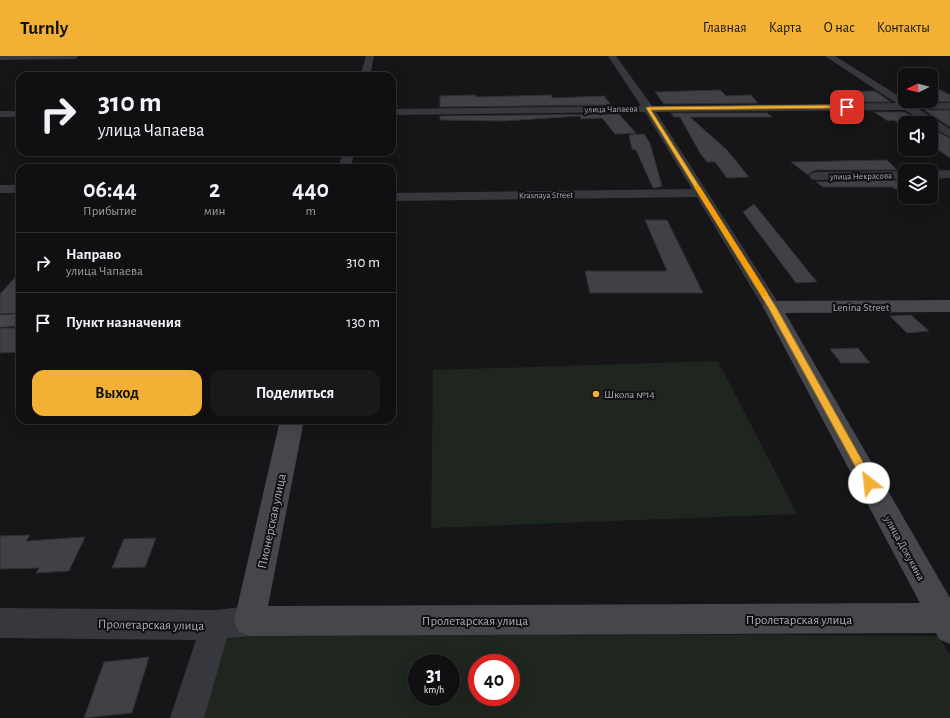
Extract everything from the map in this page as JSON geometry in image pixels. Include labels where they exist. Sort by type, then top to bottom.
[{"type":"street","points":[[7,67],[28,56]]},
{"type":"street","points":[[0,57],[75,56]]},
{"type":"street","points":[[366,72],[370,56]]},
{"type":"street","name":"улица Докукина","points":[[612,56],[648,108],[772,307],[948,621]]},
{"type":"street","points":[[829,56],[898,100]]},
{"type":"street","name":"улица Чапаева","points":[[396,112],[898,106]]},
{"type":"street","name":"улица Чапаева","points":[[938,106],[950,106]]},
{"type":"street","points":[[911,108],[950,134]]},
{"type":"street","points":[[0,114],[16,114]]},
{"type":"street","points":[[938,175],[950,174]]},
{"type":"street","name":"улица Некрасова","points":[[816,176],[898,175]]},
{"type":"street","points":[[0,189],[16,189]]},
{"type":"street","name":"Krasnaya Street","points":[[396,197],[701,193]]},
{"type":"street","name":"Lenina Street","points":[[772,307],[950,306]]},
{"type":"street","points":[[0,321],[16,320]]},
{"type":"street","name":"Пионерская улица","points":[[250,621],[291,424]]},
{"type":"street","name":"Пролетарская улица","points":[[0,623],[216,625],[250,621],[948,621]]},
{"type":"street","points":[[187,718],[216,625]]},
{"type":"shaded area","points":[[718,361],[797,514],[431,528],[433,370]]},
{"type":"shaded area","points":[[229,631],[939,636],[950,655],[950,718],[202,718]]},
{"type":"building","points":[[720,90],[726,96],[751,95],[758,103],[664,104],[655,92]]},
{"type":"building","points":[[938,90],[950,95],[950,102],[938,102]]},
{"type":"building","points":[[875,91],[891,102],[859,102],[843,92]]},
{"type":"building","points":[[475,95],[476,97],[551,95],[552,98],[604,96],[611,105],[440,107],[440,96]]},
{"type":"building","points":[[924,110],[950,110],[950,127],[938,119],[938,116],[933,116]]},
{"type":"building","points":[[874,112],[905,112],[911,116],[898,116],[898,123],[894,120],[888,121]]},
{"type":"building","points":[[671,113],[767,113],[772,117],[690,117],[727,150],[749,177],[727,178],[715,162],[707,162],[700,153],[680,117],[674,117]]},
{"type":"building","points":[[619,114],[636,133],[615,134],[602,118],[581,119],[580,116],[504,121],[440,120],[440,116]]},
{"type":"building","points":[[938,132],[950,138],[950,158],[938,150]]},
{"type":"building","points":[[644,134],[650,143],[662,186],[655,188],[653,188],[636,150],[632,149],[629,135]]},
{"type":"building","points":[[887,160],[897,170],[816,170],[808,175],[791,162]]},
{"type":"building","points":[[898,180],[898,189],[892,187],[823,187],[816,182]]},
{"type":"building","points":[[754,204],[817,282],[796,283],[743,212]]},
{"type":"building","points":[[645,220],[667,220],[703,293],[590,293],[585,271],[667,271]]},
{"type":"building","points":[[16,276],[16,313],[0,314],[0,294]]},
{"type":"building","points":[[911,315],[929,331],[907,333],[890,316]]},
{"type":"building","points":[[0,328],[16,328],[16,352],[0,353]]},
{"type":"building","points":[[858,348],[870,363],[841,363],[830,349]]},
{"type":"building","points":[[30,535],[26,541],[85,537],[69,571],[36,573],[39,568],[0,569],[0,536]]},
{"type":"building","points":[[156,538],[145,567],[112,568],[124,539]]},
{"type":"building","points":[[149,657],[132,713],[84,718],[104,662]]},
{"type":"slow traffic","points":[[697,187],[764,294]]},
{"type":"place","name":"Школа №14","points":[[596,394]]},
{"type":"route","points":[[847,107],[648,108],[772,307],[869,483]]}]
